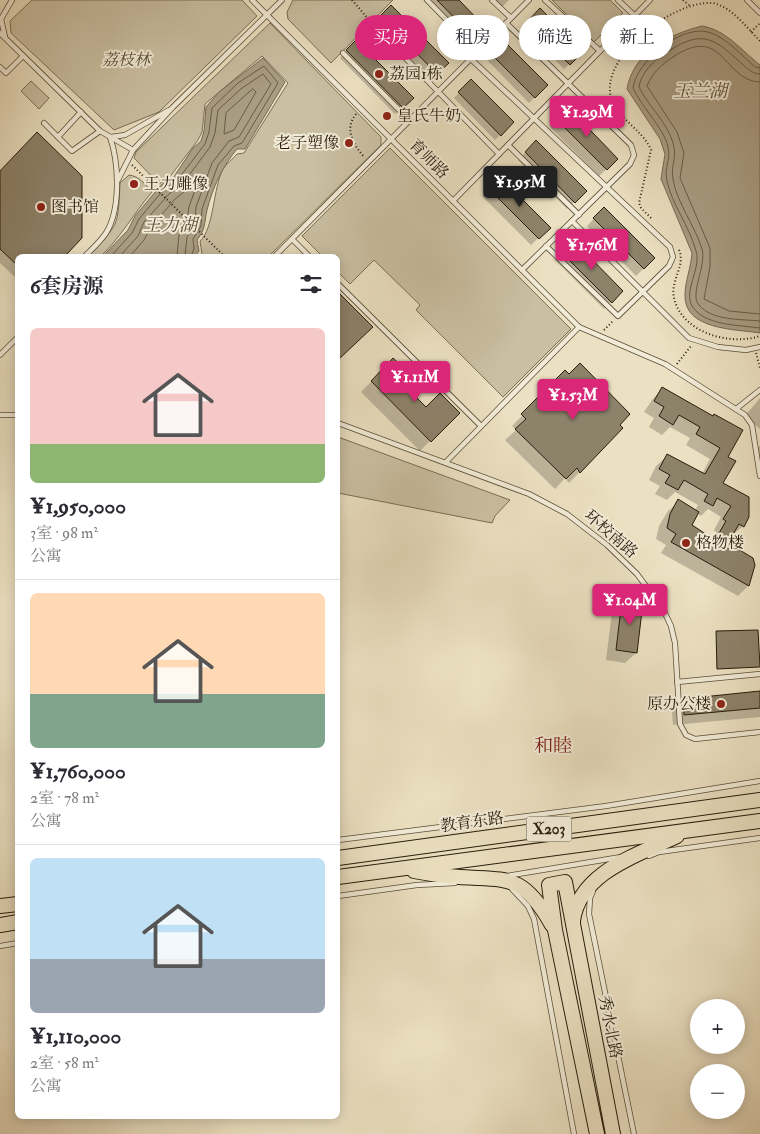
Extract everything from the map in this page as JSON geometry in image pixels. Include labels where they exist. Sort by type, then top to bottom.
[{"type":"main road","name":"教育东路","points":[[340,858],[760,800]]},
{"type":"main road","name":"X203","points":[[340,877],[760,821]]},
{"type":"main road","points":[[572,926],[577,905],[596,879],[610,868],[687,832]]},
{"type":"main road","points":[[397,869],[449,876],[498,878],[522,887],[535,900],[555,930]]},
{"type":"main road","name":"秀水北路","points":[[597,1134],[555,930],[549,885],[565,882],[613,1134]]},
{"type":"main road","points":[[0,906],[15,904]]},
{"type":"main road","points":[[0,925],[15,922]]},
{"type":"lane","points":[[9,42],[3,33],[1,19],[12,0]]},
{"type":"lane","name":"育师路","points":[[252,0],[579,327],[665,364],[744,415],[752,426],[760,476]]},
{"type":"lane","points":[[118,180],[126,160],[133,150],[173,107],[282,0]]},
{"type":"lane","points":[[428,0],[442,15]]},
{"type":"lane","points":[[492,0],[511,18],[529,0]]},
{"type":"lane","points":[[453,201],[600,51],[546,0]]},
{"type":"lane","points":[[618,0],[634,15]]},
{"type":"lane","points":[[636,15],[650,0]]},
{"type":"lane","points":[[747,0],[760,13]]},
{"type":"lane","points":[[509,26],[631,145],[634,155],[630,164],[522,270]]},
{"type":"lane","points":[[0,33],[100,130],[133,150]]},
{"type":"lane","points":[[343,53],[410,121]]},
{"type":"lane","points":[[0,67],[6,73],[23,56]]},
{"type":"lane","points":[[408,60],[499,154]]},
{"type":"lane","points":[[277,254],[470,60]]},
{"type":"lane","points":[[472,60],[670,247],[673,257],[669,266],[642,290],[618,316],[546,246]]},
{"type":"lane","points":[[110,137],[125,135],[173,107]]},
{"type":"lane","points":[[58,137],[81,112]]},
{"type":"lane","points":[[44,123],[72,151],[100,130]]},
{"type":"lane","points":[[87,254],[109,228],[114,212],[118,180],[115,155],[110,137]]},
{"type":"lane","points":[[508,145],[578,215]]},
{"type":"lane","points":[[572,221],[689,338],[718,347],[746,350],[757,348]]},
{"type":"lane","points":[[292,239],[307,254]]},
{"type":"lane","points":[[340,286],[481,426]]},
{"type":"lane","points":[[446,462],[579,327]]},
{"type":"lane","points":[[0,355],[15,340]]},
{"type":"lane","points":[[736,409],[760,390]]},
{"type":"lane","points":[[0,415],[15,415]]},
{"type":"lane","name":"环校南路","points":[[340,424],[529,494],[586,526],[618,554],[650,591],[671,626],[675,643],[680,724],[686,735],[695,739],[760,732]]},
{"type":"lane","points":[[677,682],[760,674]]},
{"type":"lane","points":[[340,840],[606,806],[760,781]]},
{"type":"lane","points":[[340,896],[417,885],[483,881],[549,868],[760,838]]},
{"type":"lane","points":[[634,1134],[588,914],[590,898],[596,886],[609,873],[622,865],[659,852]]},
{"type":"lane","points":[[483,881],[504,883],[517,893],[528,906],[534,919],[574,1134]]},
{"type":"lane","points":[[0,946],[15,944]]},
{"type":"path","points":[[352,0],[364,15]]},
{"type":"path","points":[[683,0],[689,5]]},
{"type":"path","points":[[652,220],[641,208],[640,203],[651,150],[646,140],[615,106],[610,94],[610,84],[616,64],[627,48],[651,28],[689,5],[712,3],[719,6],[731,12],[760,40]]},
{"type":"path","points":[[751,32],[760,23]]},
{"type":"path","points":[[360,109],[351,123],[350,134],[357,148],[368,162]]},
{"type":"path","points":[[126,160],[222,254]]},
{"type":"path","points":[[676,245],[682,258],[674,286],[674,298],[689,322],[701,331],[715,336],[752,339],[760,336]]},
{"type":"path","points":[[599,336],[618,316]]},
{"type":"path","points":[[673,370],[696,340]]},
{"type":"path","points":[[757,348],[760,368]]},
{"type":"green space","name":"荔枝林","points":[[32,0],[242,0],[257,16],[159,112],[114,130],[11,33],[10,21]]},
{"type":"green space","points":[[293,0],[393,0],[378,15],[355,15],[355,39],[331,63],[288,19],[287,12]]},
{"type":"green space","points":[[552,0],[610,0],[623,13],[621,15],[601,15],[601,35],[594,42],[591,39],[591,15],[567,15]]},
{"type":"green space","points":[[270,23],[381,137],[381,145],[271,254],[202,254],[200,241],[205,235],[211,218],[217,187],[223,169],[237,154],[244,153],[288,83],[262,56],[205,104],[202,132],[169,178],[159,184],[134,158],[136,152]]},
{"type":"green space","points":[[31,81],[49,98],[39,109],[21,91]]},
{"type":"green space","points":[[390,148],[571,329],[503,397],[416,310],[420,305],[374,260],[350,284],[340,274],[340,254],[320,254],[302,236]]},
{"type":"green space","points":[[129,175],[133,176],[144,183],[152,192],[103,254],[90,254],[115,224],[119,208],[120,183]]},
{"type":"green space","points":[[340,438],[510,500],[495,516],[492,523],[340,493]]},
{"type":"water","name":"玉兰湖","points":[[702,26],[719,32],[733,41],[760,65],[760,333],[713,326],[693,315],[687,307],[685,290],[692,253],[661,179],[665,154],[660,139],[627,89],[631,76],[641,60],[673,60],[673,36]]},
{"type":"water","name":"王力湖","points":[[263,58],[285,82],[245,149],[237,149],[215,185],[203,229],[197,240],[199,251],[197,254],[105,254],[128,230],[135,216],[162,184],[173,178],[193,148],[201,141],[204,131],[206,107],[219,92]]},
{"type":"building","points":[[437,0],[459,0],[473,15],[452,15]]},
{"type":"building","points":[[391,5],[401,15],[381,15]]},
{"type":"building","points":[[540,8],[547,15],[534,15]]},
{"type":"building","name":"荔园1栋","points":[[355,41],[355,59],[346,50]]},
{"type":"building","points":[[427,41],[437,51],[437,60],[446,60],[449,63],[437,74],[423,60],[427,60]]},
{"type":"building","points":[[509,46],[519,56],[519,60],[523,60],[548,85],[535,98],[497,60],[509,60]]},
{"type":"building","name":"荔园1栋","points":[[356,60],[376,60],[414,98],[403,108]]},
{"type":"building","points":[[565,60],[575,60],[570,65]]},
{"type":"building","points":[[471,79],[514,122],[501,136],[458,92]]},
{"type":"building","points":[[568,107],[618,159],[607,170],[556,119]]},
{"type":"building","name":"图书馆","points":[[37,132],[82,176],[82,238],[67,254],[15,254],[15,263],[0,249],[0,171]]},
{"type":"building","points":[[536,140],[587,191],[575,203],[525,152]]},
{"type":"building","points":[[500,177],[551,228],[539,239],[488,188]]},
{"type":"building","points":[[604,207],[655,258],[644,269],[593,218]]},
{"type":"building","points":[[573,240],[623,291],[612,303],[561,252]]},
{"type":"building","points":[[340,294],[373,327],[340,358]]},
{"type":"building","points":[[393,358],[406,370],[397,378],[426,407],[440,393],[460,413],[431,442],[371,381]]},
{"type":"building","points":[[580,363],[630,414],[620,425],[623,428],[580,473],[577,468],[566,479],[515,429],[526,419],[521,414],[565,370],[569,374]]},
{"type":"building","points":[[662,387],[713,416],[714,414],[743,430],[728,457],[736,461],[723,483],[749,497],[749,517],[744,527],[739,524],[728,543],[753,558],[755,565],[749,586],[671,542],[676,534],[667,528],[670,514],[678,499],[699,512],[692,525],[715,540],[726,521],[723,519],[731,506],[717,498],[713,506],[704,501],[708,494],[684,480],[678,490],[665,483],[670,475],[659,469],[667,454],[705,474],[720,448],[696,434],[700,427],[679,415],[673,425],[659,416],[664,407],[654,401]]},
{"type":"building","points":[[622,600],[643,602],[637,653],[616,650]]},
{"type":"building","points":[[758,630],[760,667],[717,669],[716,631]]},
{"type":"building","name":"原办公楼","points":[[760,691],[760,708],[684,715],[683,699]]},
{"type":"place","name":"荔园1栋","points":[[379,74]]},
{"type":"place","name":"皇氏牛奶","points":[[387,116]]},
{"type":"place","name":"老子塑像","points":[[349,143]]},
{"type":"place","name":"王力雕像","points":[[134,184]]},
{"type":"place","name":"图书馆","points":[[41,207]]},
{"type":"place","name":"格物楼","points":[[686,543]]},
{"type":"place","name":"原办公楼","points":[[721,704]]},
{"type":"district","name":"和睦","points":[[553,746]]}]
